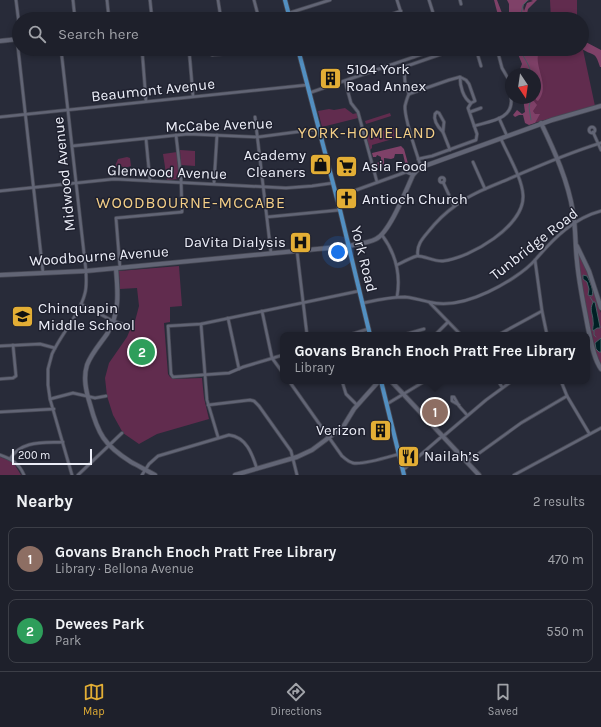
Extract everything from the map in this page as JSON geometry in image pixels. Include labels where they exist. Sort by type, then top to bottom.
[{"type":"main road","points":[[285,0],[288,12]]},
{"type":"main road","name":"York Road","points":[[300,56],[337,197],[370,332]]},
{"type":"main road","points":[[381,384],[403,473]]},
{"type":"street","points":[[16,0],[18,12]]},
{"type":"street","points":[[73,0],[74,12]]},
{"type":"street","points":[[107,0],[108,12]]},
{"type":"street","points":[[150,0],[151,12]]},
{"type":"street","points":[[218,0],[220,12]]},
{"type":"street","points":[[254,0],[257,12]]},
{"type":"street","points":[[295,12],[330,0]]},
{"type":"street","points":[[397,0],[401,11],[398,12]]},
{"type":"street","points":[[429,0],[433,12]]},
{"type":"street","points":[[460,0],[461,4]]},
{"type":"street","points":[[0,41],[12,40]]},
{"type":"street","points":[[20,56],[43,273]]},
{"type":"street","name":"Midwood Avenue","points":[[62,56],[86,271],[86,289],[81,304],[55,348],[47,373],[50,399],[72,475]]},
{"type":"street","points":[[143,56],[146,101]]},
{"type":"street","points":[[190,56],[193,96]]},
{"type":"street","points":[[309,93],[417,56]]},
{"type":"street","points":[[421,167],[405,110],[409,94],[403,69],[437,56]]},
{"type":"street","points":[[478,56],[481,66]]},
{"type":"street","points":[[499,56],[505,74]]},
{"type":"street","points":[[409,94],[460,77],[466,80],[471,88],[475,101],[468,107],[477,136],[476,140],[432,156],[418,159]]},
{"type":"street","points":[[460,77],[460,85],[464,96],[467,101],[471,103]]},
{"type":"street","points":[[345,81],[351,103],[358,112],[377,182]]},
{"type":"street","name":"Beaumont Avenue","points":[[0,116],[307,85]]},
{"type":"street","points":[[474,126],[507,114],[511,110],[511,104]]},
{"type":"street","points":[[397,297],[399,283],[397,265],[392,249],[382,235],[394,215],[413,175],[418,169],[540,124],[601,106]]},
{"type":"street","points":[[470,112],[481,108]]},
{"type":"street","points":[[443,132],[443,118],[437,112],[434,117],[443,132],[450,150]]},
{"type":"street","points":[[255,117],[271,254]]},
{"type":"street","points":[[499,118],[507,136]]},
{"type":"street","points":[[540,124],[557,158],[570,196],[575,223],[578,273],[587,332]]},
{"type":"street","name":"McCabe Avenue","points":[[72,146],[188,134],[258,137],[319,128]]},
{"type":"street","points":[[594,132],[600,143],[601,150]]},
{"type":"street","points":[[155,475],[109,446],[101,435],[96,424],[85,381],[88,365],[114,321],[118,299],[116,218],[182,212],[181,182],[176,135]]},
{"type":"street","points":[[214,183],[217,135]]},
{"type":"street","points":[[397,265],[418,256],[439,261],[456,258],[482,246],[499,234],[515,218],[522,205],[523,194],[517,175],[501,138]]},
{"type":"street","points":[[146,139],[150,181]]},
{"type":"street","points":[[418,256],[417,249],[425,236],[454,206],[517,175],[557,158],[600,143]]},
{"type":"street","points":[[473,162],[485,190]]},
{"type":"street","points":[[337,197],[406,172],[413,175]]},
{"type":"street","name":"Glenwood Avenue","points":[[0,190],[114,179],[298,187],[333,183]]},
{"type":"street","points":[[443,182],[454,206]]},
{"type":"street","points":[[267,217],[340,210]]},
{"type":"street","name":"Tunbridge Road","points":[[363,303],[397,297],[412,298],[430,303],[456,302],[479,296],[507,282],[535,260],[554,239],[575,223],[590,214],[601,211]]},
{"type":"street","name":"Woodbourne Avenue","points":[[0,275],[86,271],[349,246],[376,240],[382,235]]},
{"type":"street","points":[[577,246],[589,271],[601,308]]},
{"type":"street","points":[[297,251],[307,332]]},
{"type":"street","points":[[535,260],[546,332]]},
{"type":"street","points":[[578,273],[584,270],[589,271]]},
{"type":"street","points":[[280,356],[229,373],[173,377],[171,374],[168,326],[201,324],[360,290]]},
{"type":"street","points":[[430,303],[458,332]]},
{"type":"street","points":[[81,304],[114,321],[131,327]]},
{"type":"street","points":[[262,311],[272,358],[280,369]]},
{"type":"street","points":[[504,332],[542,311]]},
{"type":"street","points":[[228,318],[239,369]]},
{"type":"street","points":[[438,332],[448,322]]},
{"type":"street","points":[[201,324],[204,375],[208,405],[218,437]]},
{"type":"street","points":[[359,332],[369,329]]},
{"type":"street","points":[[414,332],[424,329]]},
{"type":"street","points":[[0,346],[40,344],[55,348]]},
{"type":"street","points":[[590,344],[601,369]]},
{"type":"street","points":[[0,379],[13,378],[16,376],[13,345]]},
{"type":"street","points":[[596,357],[601,358]]},
{"type":"street","points":[[291,384],[342,456],[349,461],[361,463],[399,454]]},
{"type":"street","points":[[343,384],[346,394],[357,405]]},
{"type":"street","points":[[235,475],[293,458],[308,452],[345,425],[357,405],[377,384]]},
{"type":"street","points":[[394,384],[478,475]]},
{"type":"street","points":[[387,404],[421,384]]},
{"type":"street","points":[[403,473],[442,436],[507,384]]},
{"type":"street","points":[[562,384],[567,396],[589,434]]},
{"type":"street","points":[[50,399],[73,393],[95,398],[106,396]]},
{"type":"street","points":[[467,462],[521,423],[567,396]]},
{"type":"street","points":[[208,405],[250,400],[254,401],[291,451],[297,475]]},
{"type":"street","points":[[459,406],[467,415]]},
{"type":"street","points":[[0,412],[54,409]]},
{"type":"street","points":[[514,475],[601,428]]},
{"type":"street","points":[[78,475],[122,433]]},
{"type":"street","points":[[142,475],[153,460],[158,456],[218,437],[229,435],[238,437],[249,449],[257,468]]},
{"type":"street","points":[[10,459],[17,450],[25,445],[63,442]]},
{"type":"street","points":[[0,455],[17,463],[24,475]]},
{"type":"shaded area","points":[[494,0],[497,0],[502,12],[497,12]]},
{"type":"shaded area","points":[[507,0],[529,0],[524,4],[524,11],[527,3],[533,1],[531,0],[537,0],[528,9],[527,12],[509,12],[509,4]]},
{"type":"shaded area","points":[[550,0],[577,0],[577,12],[551,12]]},
{"type":"shaded area","points":[[589,44],[601,50],[601,67],[597,58],[589,52]]},
{"type":"shaded area","points":[[519,56],[538,56],[539,68],[520,68],[522,64]]},
{"type":"shaded area","points":[[523,56],[584,56],[595,106],[534,123],[532,104],[541,104],[541,68],[531,68]]},
{"type":"shaded area","points":[[541,77],[543,88],[541,96]]},
{"type":"shaded area","points":[[524,104],[536,104],[533,111],[535,114],[540,114],[535,123],[529,125],[525,123],[523,115],[515,117],[513,115],[517,110],[522,114],[525,112]]},
{"type":"shaded area","points":[[345,108],[353,114],[357,113],[358,118],[322,127],[318,111]]},
{"type":"shaded area","points":[[390,113],[391,116],[366,124],[365,121]]},
{"type":"shaded area","points":[[394,128],[396,138],[372,145],[370,150],[366,135]]},
{"type":"shaded area","points":[[401,146],[404,149],[409,167],[406,167],[403,154],[395,154],[394,158],[384,158],[382,169],[376,168],[375,164],[381,161],[381,157],[377,155],[376,157],[373,157],[372,153]]},
{"type":"shaded area","points":[[180,150],[195,151],[195,166],[181,165]]},
{"type":"shaded area","points":[[177,152],[179,179],[167,180],[163,154]]},
{"type":"shaded area","points":[[127,157],[130,158],[131,166],[125,168],[119,165],[116,168],[115,166],[118,159]]},
{"type":"shaded area","points":[[578,252],[589,273],[601,313],[601,366],[585,309],[579,274]]},
{"type":"shaded area","points":[[179,266],[182,306],[170,307],[170,322],[164,323],[168,374],[173,379],[202,378],[204,398],[209,419],[157,434],[139,444],[123,433],[113,415],[107,396],[105,378],[109,363],[134,325],[139,306],[137,288],[120,289],[119,271]]},
{"type":"shaded area","points":[[583,275],[587,276],[592,289],[592,296],[588,295],[589,289],[587,282],[583,279]]},
{"type":"shaded area","points":[[593,302],[595,302],[600,328],[593,331],[591,310]]},
{"type":"shaded area","points":[[601,338],[601,352],[599,352],[596,349],[595,343]]},
{"type":"shaded area","points":[[0,457],[13,462],[21,475],[0,475]]},
{"type":"waterway","points":[[522,12],[523,5],[528,0]]},
{"type":"waterway","points":[[524,56],[529,68]]},
{"type":"waterway","points":[[530,104],[531,120]]},
{"type":"waterway","points":[[590,297],[593,302]]},
{"type":"waterway","points":[[594,331],[594,335],[596,337]]},
{"type":"place","name":"5104 York Road Annex","points":[[331,78]]},
{"type":"place","name":"Academy Cleaners","points":[[321,164]]},
{"type":"place","name":"Asia Food","points":[[347,166]]},
{"type":"place","name":"Antioch Church","points":[[347,199]]},
{"type":"place","name":"DaVita Dialysis","points":[[301,242]]},
{"type":"place","name":"Chinquapin Middle School","points":[[22,317]]},
{"type":"place","name":"Dewees Park","points":[[142,352]]},
{"type":"place","name":"Govans Branch Enoch Pratt Free Library","points":[[435,412]]},
{"type":"place","name":"Verizon","points":[[381,430]]},
{"type":"place","name":"Nailah’s","points":[[409,456]]},
{"type":"district","name":"YORK-HOMELAND","points":[[367,132]]},
{"type":"district","name":"WOODBOURNE-MCCABE","points":[[191,202]]}]
